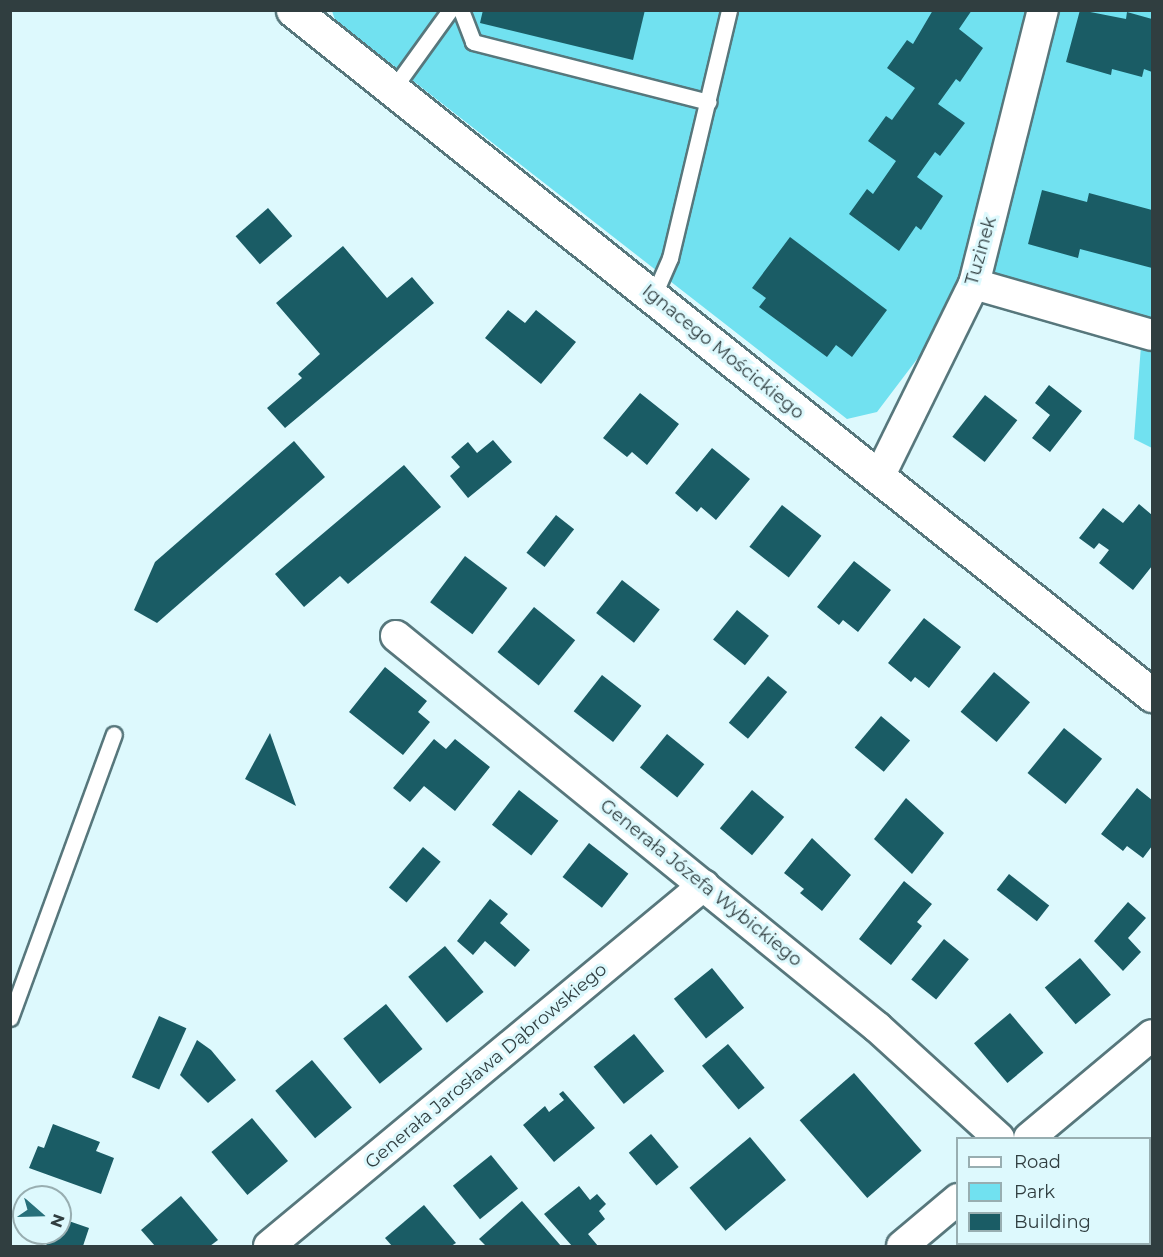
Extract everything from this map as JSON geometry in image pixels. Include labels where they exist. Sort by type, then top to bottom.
[{"type":"street","name":"Tuzinek","points":[[879,477],[974,284],[1043,10]]},
{"type":"street","name":"Ignacego Mościckiego","points":[[294,12],[1152,695]]},
{"type":"street","points":[[974,284],[1152,335]]},
{"type":"street","name":"Generała Józefa Wybickiego","points":[[396,636],[877,1027],[998,1137]]},
{"type":"street","name":"Generała Jarosława Dąbrowskiego","points":[[268,1246],[704,885]]},
{"type":"street","points":[[1030,1137],[1152,1035]]},
{"type":"street","points":[[902,1246],[956,1200]]},
{"type":"lane","points":[[393,89],[450,10]]},
{"type":"lane","points":[[461,10],[473,42],[708,102]]},
{"type":"lane","points":[[653,297],[670,258],[729,10]]},
{"type":"lane","points":[[10,1018],[114,734]]},
{"type":"green space","points":[[332,11],[1152,11],[1152,448],[1134,439],[1142,332],[974,284],[877,412],[847,419],[335,20]]},
{"type":"building","points":[[483,10],[645,10],[633,60],[480,23]]},
{"type":"building","points":[[933,10],[972,10],[959,29],[983,48],[960,82],[956,79],[938,104],[965,123],[940,156],[935,152],[917,177],[943,196],[921,230],[916,226],[899,251],[849,214],[867,189],[873,194],[896,161],[868,141],[886,116],[892,120],[915,88],[887,68],[907,40],[913,44]]},
{"type":"building","points":[[1080,10],[1126,19],[1127,12],[1152,19],[1152,72],[1144,69],[1142,77],[1112,69],[1111,75],[1066,62]]},
{"type":"building","points":[[1042,190],[1087,202],[1089,193],[1152,210],[1152,268],[1080,249],[1078,258],[1028,244]]},
{"type":"building","points":[[268,208],[292,236],[260,264],[236,236]]},
{"type":"building","points":[[790,237],[887,310],[852,357],[836,345],[827,357],[759,307],[766,298],[752,288]]},
{"type":"building","points":[[343,246],[387,298],[412,277],[434,303],[285,428],[267,408],[302,378],[298,374],[320,354],[276,303]]},
{"type":"building","points":[[508,310],[525,323],[536,310],[576,342],[541,384],[485,338]]},
{"type":"building","points":[[1049,385],[1082,411],[1050,452],[1032,438],[1050,415],[1035,403]]},
{"type":"building","points":[[640,393],[679,424],[647,465],[632,452],[627,457],[603,438]]},
{"type":"building","points":[[985,395],[1017,420],[985,462],[952,437]]},
{"type":"building","points":[[493,440],[512,462],[468,498],[450,476],[460,467],[451,457],[468,442],[477,453]]},
{"type":"building","points":[[294,441],[325,477],[157,623],[134,610],[155,562]]},
{"type":"building","points":[[712,448],[750,479],[716,520],[701,507],[697,512],[675,493]]},
{"type":"building","points":[[404,465],[441,507],[348,584],[340,576],[304,607],[275,574]]},
{"type":"building","points":[[1139,504],[1152,515],[1152,566],[1133,590],[1099,563],[1109,550],[1099,543],[1094,549],[1079,538],[1103,508],[1123,523]]},
{"type":"building","points":[[782,505],[821,536],[789,578],[749,547]]},
{"type":"building","points":[[556,515],[574,529],[545,567],[526,553]]},
{"type":"building","points":[[465,556],[507,588],[472,634],[430,602]]},
{"type":"building","points":[[854,561],[891,590],[858,632],[843,620],[839,625],[817,607]]},
{"type":"building","points":[[622,580],[660,610],[634,643],[596,613]]},
{"type":"building","points":[[534,607],[575,640],[539,685],[497,652]]},
{"type":"building","points":[[737,610],[769,636],[745,665],[713,640]]},
{"type":"building","points":[[924,618],[961,647],[929,688],[915,677],[911,682],[888,663]]},
{"type":"building","points":[[385,667],[427,701],[418,712],[430,722],[403,755],[349,712]]},
{"type":"building","points":[[994,672],[1030,702],[997,742],[961,712]]},
{"type":"building","points":[[602,675],[641,706],[613,742],[574,711]]},
{"type":"building","points":[[768,676],[787,692],[748,739],[729,723]]},
{"type":"building","points":[[881,716],[910,740],[884,772],[855,747]]},
{"type":"building","points":[[1064,728],[1102,759],[1066,804],[1027,773]]},
{"type":"building","points":[[270,733],[296,806],[245,779]]},
{"type":"building","points":[[667,734],[704,764],[677,798],[640,767]]},
{"type":"building","points":[[434,739],[446,749],[455,739],[490,767],[455,811],[424,786],[410,802],[393,788]]},
{"type":"building","points":[[1137,788],[1152,800],[1152,846],[1143,858],[1127,846],[1123,851],[1101,834]]},
{"type":"building","points":[[519,790],[558,821],[531,855],[492,825]]},
{"type":"building","points":[[752,790],[784,817],[752,855],[720,828]]},
{"type":"building","points":[[906,798],[944,833],[912,874],[874,839]]},
{"type":"building","points":[[812,838],[851,875],[822,911],[800,893],[804,889],[784,873]]},
{"type":"building","points":[[589,843],[628,874],[602,908],[563,877]]},
{"type":"building","points":[[423,847],[441,862],[407,902],[389,888]]},
{"type":"building","points":[[1009,874],[1049,905],[1037,921],[997,890]]},
{"type":"building","points":[[904,881],[932,904],[917,922],[922,926],[891,965],[859,939]]},
{"type":"building","points":[[490,899],[508,914],[500,923],[530,950],[515,967],[485,941],[473,955],[457,941]]},
{"type":"building","points":[[1128,902],[1146,918],[1128,938],[1141,952],[1123,971],[1094,941]]},
{"type":"building","points":[[944,939],[969,959],[936,1000],[911,979]]},
{"type":"building","points":[[445,946],[484,992],[447,1023],[408,977]]},
{"type":"building","points":[[1080,958],[1111,995],[1076,1024],[1045,988]]},
{"type":"building","points":[[712,968],[744,1008],[706,1038],[674,999]]},
{"type":"building","points":[[386,1004],[423,1049],[380,1084],[343,1039]]},
{"type":"building","points":[[1010,1013],[1043,1053],[1007,1083],[974,1043]]},
{"type":"building","points":[[159,1016],[186,1028],[159,1089],[132,1077]]},
{"type":"building","points":[[634,1034],[664,1071],[624,1104],[594,1067]]},
{"type":"building","points":[[197,1040],[211,1050],[236,1080],[208,1103],[180,1075]]},
{"type":"building","points":[[728,1044],[765,1088],[739,1110],[702,1066]]},
{"type":"building","points":[[312,1060],[352,1107],[315,1138],[275,1091]]},
{"type":"building","points":[[854,1073],[922,1151],[867,1198],[800,1120]]},
{"type":"building","points":[[563,1091],[595,1128],[554,1162],[523,1125],[545,1106],[549,1112],[564,1100],[559,1094]]},
{"type":"building","points":[[252,1118],[288,1161],[247,1195],[211,1152]]},
{"type":"building","points":[[53,1124],[100,1142],[96,1151],[114,1158],[101,1194],[29,1168],[38,1146],[44,1148]]},
{"type":"building","points":[[651,1134],[679,1167],[656,1186],[629,1153]]},
{"type":"building","points":[[750,1137],[786,1180],[725,1231],[689,1188]]},
{"type":"building","points":[[491,1155],[518,1188],[480,1219],[453,1186]]},
{"type":"building","points":[[579,1186],[590,1200],[597,1194],[606,1204],[599,1211],[605,1219],[588,1234],[598,1246],[572,1246],[544,1214]]},
{"type":"building","points":[[181,1196],[218,1240],[210,1246],[155,1246],[141,1230]]},
{"type":"building","points":[[522,1201],[561,1246],[486,1246],[479,1239]]},
{"type":"building","points":[[424,1205],[456,1243],[451,1246],[392,1246],[385,1238]]},
{"type":"building","points":[[72,1222],[89,1228],[83,1246],[46,1246],[72,1245]]},
{"type":"building","points":[[1045,1245],[1046,1246],[1006,1246]]}]
